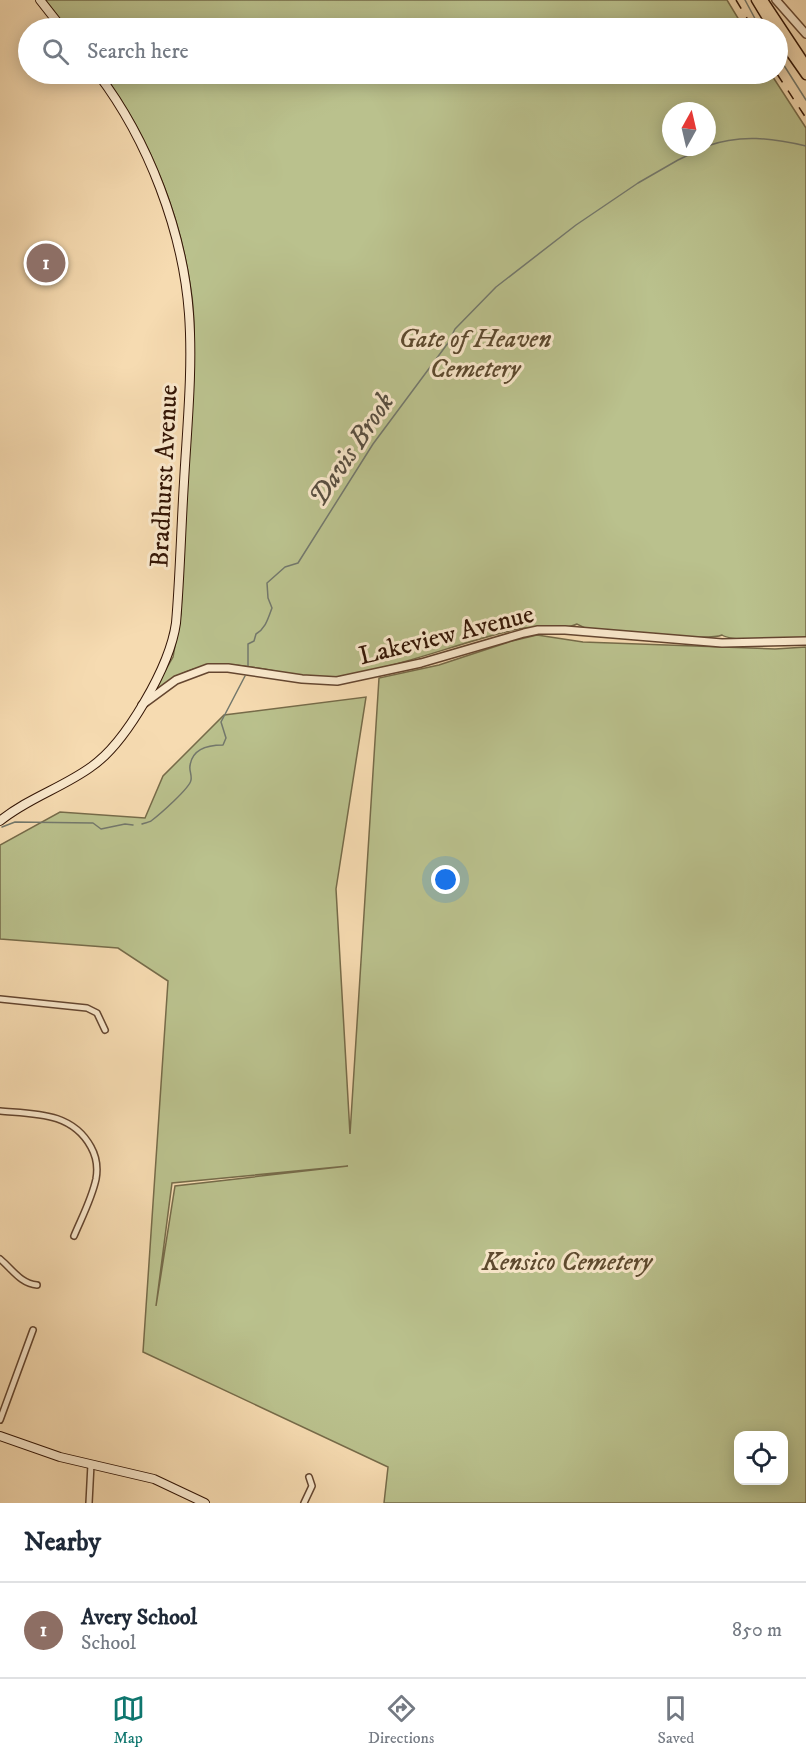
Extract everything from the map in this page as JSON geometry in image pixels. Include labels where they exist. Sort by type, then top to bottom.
[{"type":"highway","points":[[756,0],[767,18]]},
{"type":"highway","points":[[763,0],[775,18]]},
{"type":"highway","points":[[788,38],[806,65]]},
{"type":"highway","points":[[788,50],[806,75]]},
{"type":"main road","points":[[40,0],[54,18]]},
{"type":"main road","name":"Bradhurst Avenue","points":[[0,821],[13,810],[89,769],[115,747],[142,705],[170,651],[176,623],[188,392],[189,315],[182,261],[165,204],[127,117],[105,84]]},
{"type":"main road","points":[[0,1436],[60,1457],[154,1479],[205,1503]]},
{"type":"street","points":[[776,0],[803,24],[806,34]]},
{"type":"street","name":"Lakeview Avenue","points":[[142,705],[176,680],[208,668],[228,668],[310,680],[343,680],[421,663],[538,630],[565,630],[722,643],[806,641]]},
{"type":"street","points":[[0,999],[87,1008],[96,1013],[105,1030]]},
{"type":"street","points":[[0,1111],[58,1118],[80,1130],[89,1143],[95,1157],[96,1178],[74,1236]]},
{"type":"street","points":[[0,1259],[20,1278],[37,1286]]},
{"type":"street","points":[[0,1420],[33,1330]]},
{"type":"street","points":[[89,1503],[92,1464]]},
{"type":"street","points":[[304,1503],[312,1486],[309,1477]]},
{"type":"green space","points":[[45,0],[727,0],[738,18],[59,18]]},
{"type":"green space","name":"Gate of Heaven Cemetery","points":[[110,84],[777,84],[806,128],[806,638],[738,639],[722,635],[679,637],[587,629],[577,624],[563,628],[525,628],[344,676],[319,678],[246,666],[210,666],[193,669],[168,681],[158,691],[154,690],[173,657],[181,613],[194,320],[191,290],[179,232],[148,149],[135,123]]},
{"type":"green space","name":"Kensico Cemetery","points":[[537,635],[583,642],[775,649],[806,647],[806,1503],[384,1503],[388,1467],[143,1352],[168,981],[118,948],[0,939],[0,845],[60,812],[145,818],[163,776],[224,715],[366,697],[336,889],[350,1134],[379,678],[439,665]],"holes":[[[348,1166],[175,1186],[156,1306],[172,1183]]]},
{"type":"waterway","points":[[745,0],[755,18]]},
{"type":"waterway","points":[[788,72],[806,100]]},
{"type":"waterway","name":"Davis Brook","points":[[716,143],[756,138],[806,146]]},
{"type":"waterway","name":"Davis Brook","points":[[248,666],[248,644],[254,641],[272,608],[268,598],[267,583],[285,567],[298,563],[373,444],[448,343],[455,329],[496,287],[576,225],[638,183],[686,156]]},
{"type":"waterway","name":"Davis Brook","points":[[142,824],[155,818],[189,784],[191,760],[198,751],[223,745],[226,738],[221,722],[245,676]]},
{"type":"waterway","name":"Davis Brook","points":[[2,827],[15,822],[93,823],[101,829],[125,824],[133,825]]},
{"type":"railway","points":[[736,0],[747,18]]},
{"type":"railway","points":[[784,84],[806,118]]},
{"type":"place","name":"Avery School","points":[[46,263]]}]
